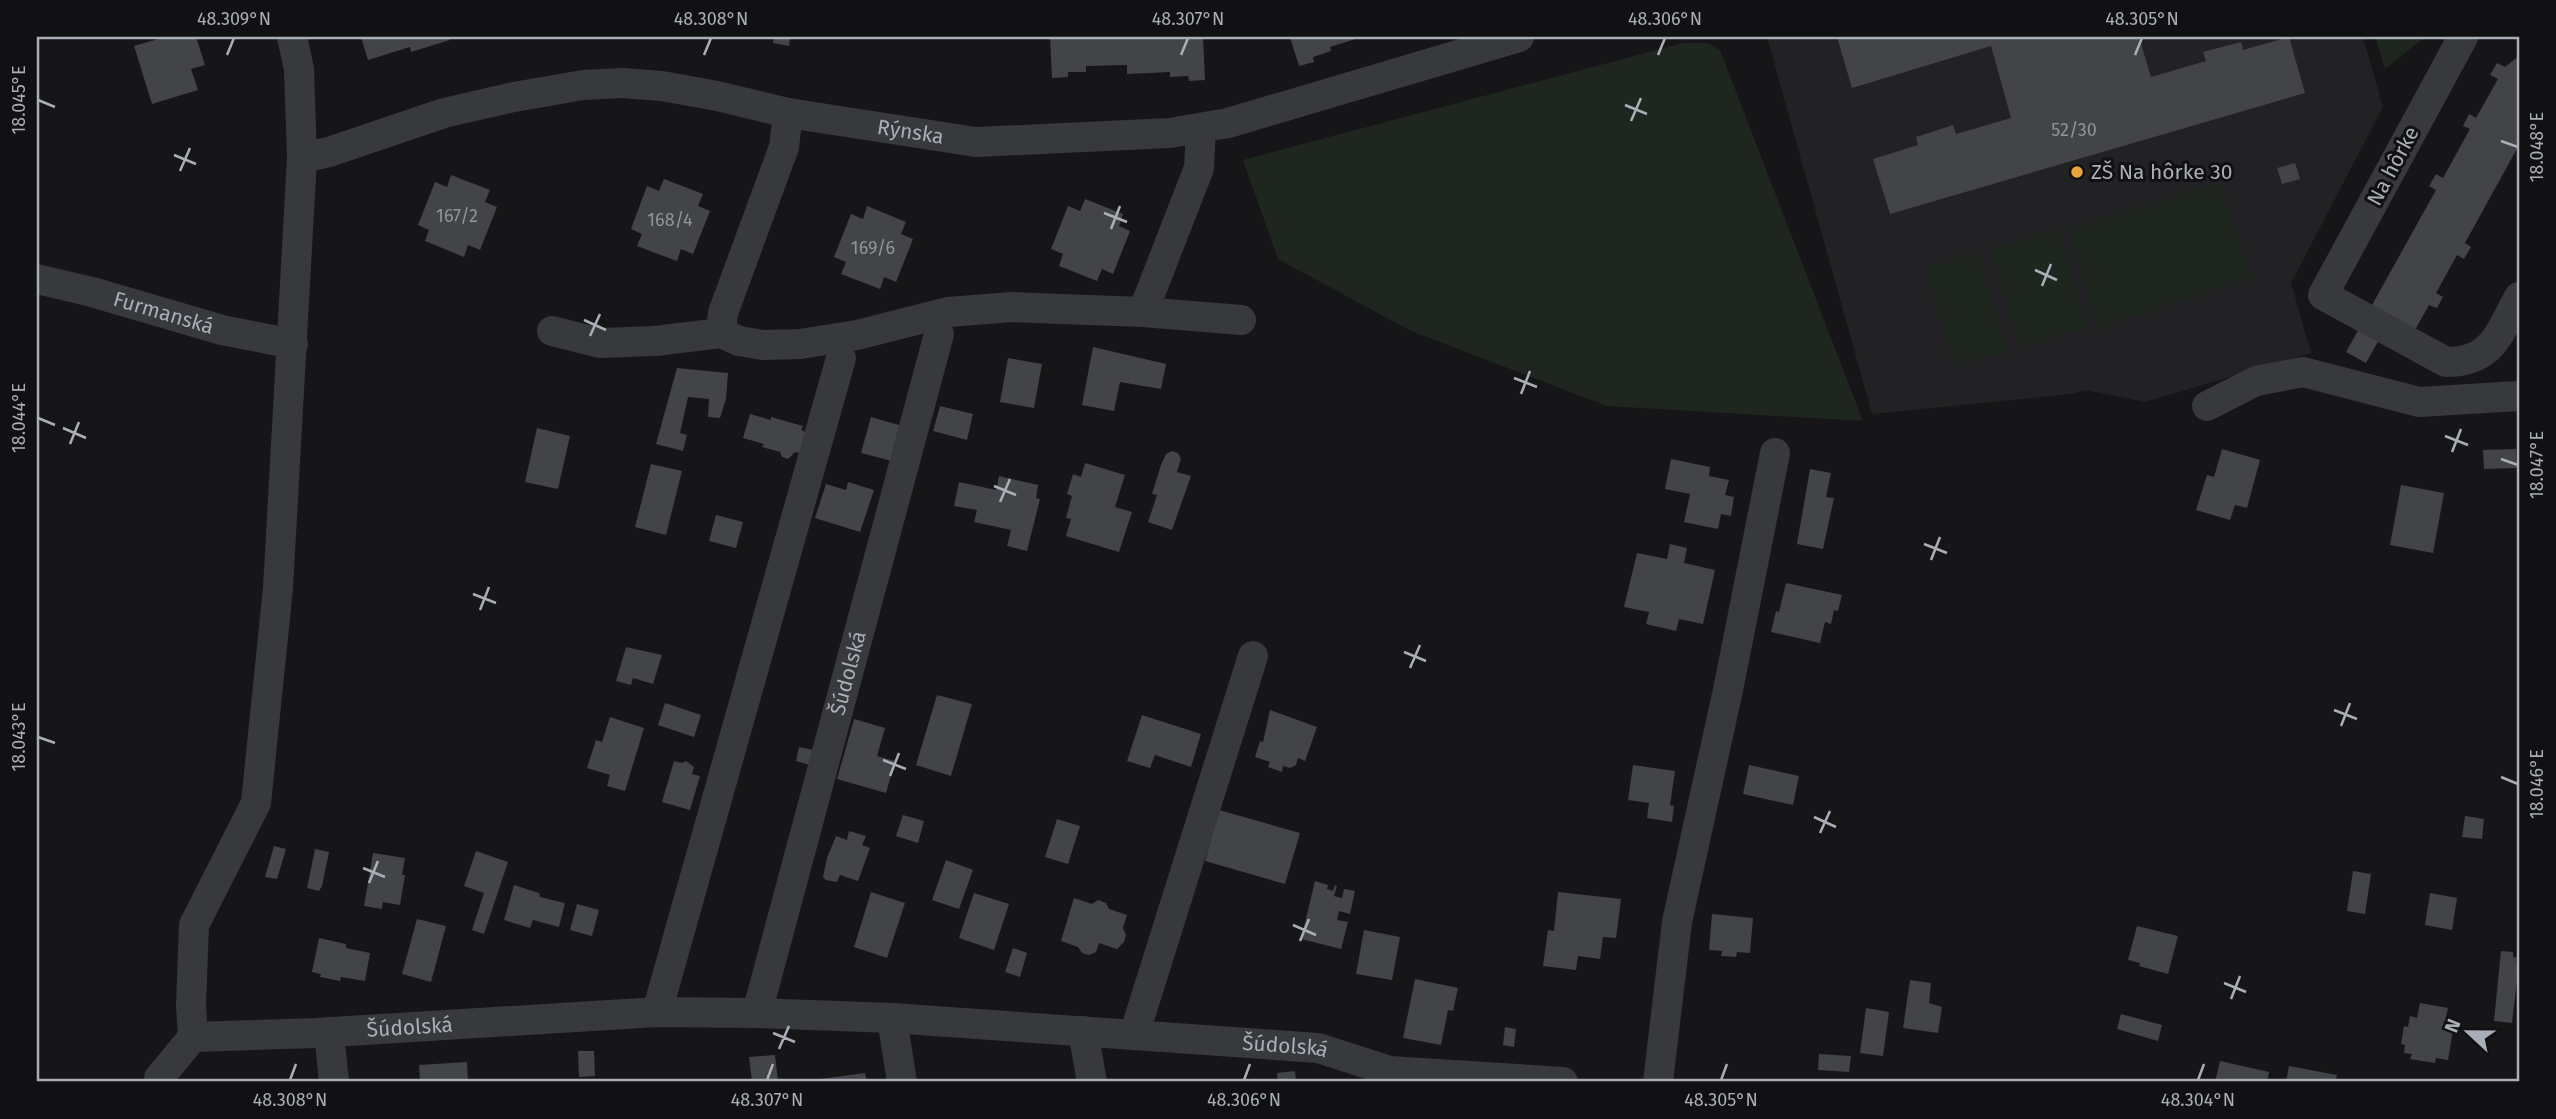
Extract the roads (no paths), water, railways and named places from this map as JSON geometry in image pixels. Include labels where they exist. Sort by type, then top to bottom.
[{"type":"street","points":[[159,1082],[159,1078],[193,1037],[191,1005],[194,925],[256,803],[278,589],[302,158],[299,69],[292,37]]},
{"type":"street","name":"Rýnska","points":[[302,158],[328,152],[444,113],[583,85],[622,83],[662,86],[788,113],[976,142],[1170,133],[1228,123],[1519,37]]},
{"type":"street","name":"Na hôrke","points":[[2463,37],[2323,295],[2446,362],[2467,362]]},
{"type":"street","points":[[721,333],[723,313],[784,147],[788,113]]},
{"type":"street","points":[[1143,312],[1199,168],[1201,128]]},
{"type":"street","name":"Furmanská","points":[[37,279],[222,330],[293,344]]},
{"type":"street","points":[[2470,399],[2467,362],[2489,349],[2519,297]]},
{"type":"street","points":[[552,331],[600,343],[655,341],[721,333],[739,341],[763,345],[800,344],[857,335],[947,312],[1012,307],[1143,312],[1241,320]]},
{"type":"street","name":"Šúdolská","points":[[757,1013],[939,334]]},
{"type":"street","points":[[657,1012],[841,358]]},
{"type":"street","points":[[2207,406],[2256,381],[2303,372],[2419,402],[2519,396]]},
{"type":"street","points":[[1658,1082],[1677,922],[1728,690],[1775,453]]},
{"type":"street","points":[[1134,1035],[1253,656]]},
{"type":"street","name":"Šúdolská","points":[[193,1037],[329,1032],[657,1012],[757,1013],[891,1018],[1318,1048],[1390,1076],[1563,1082]]},
{"type":"street","points":[[891,1018],[902,1082]]},
{"type":"street","points":[[1083,1031],[1092,1082]]},
{"type":"street","points":[[329,1032],[334,1082]]},
{"type":"place","name":"ZŠ Na hôrke 30","points":[[2077,172]]}]
